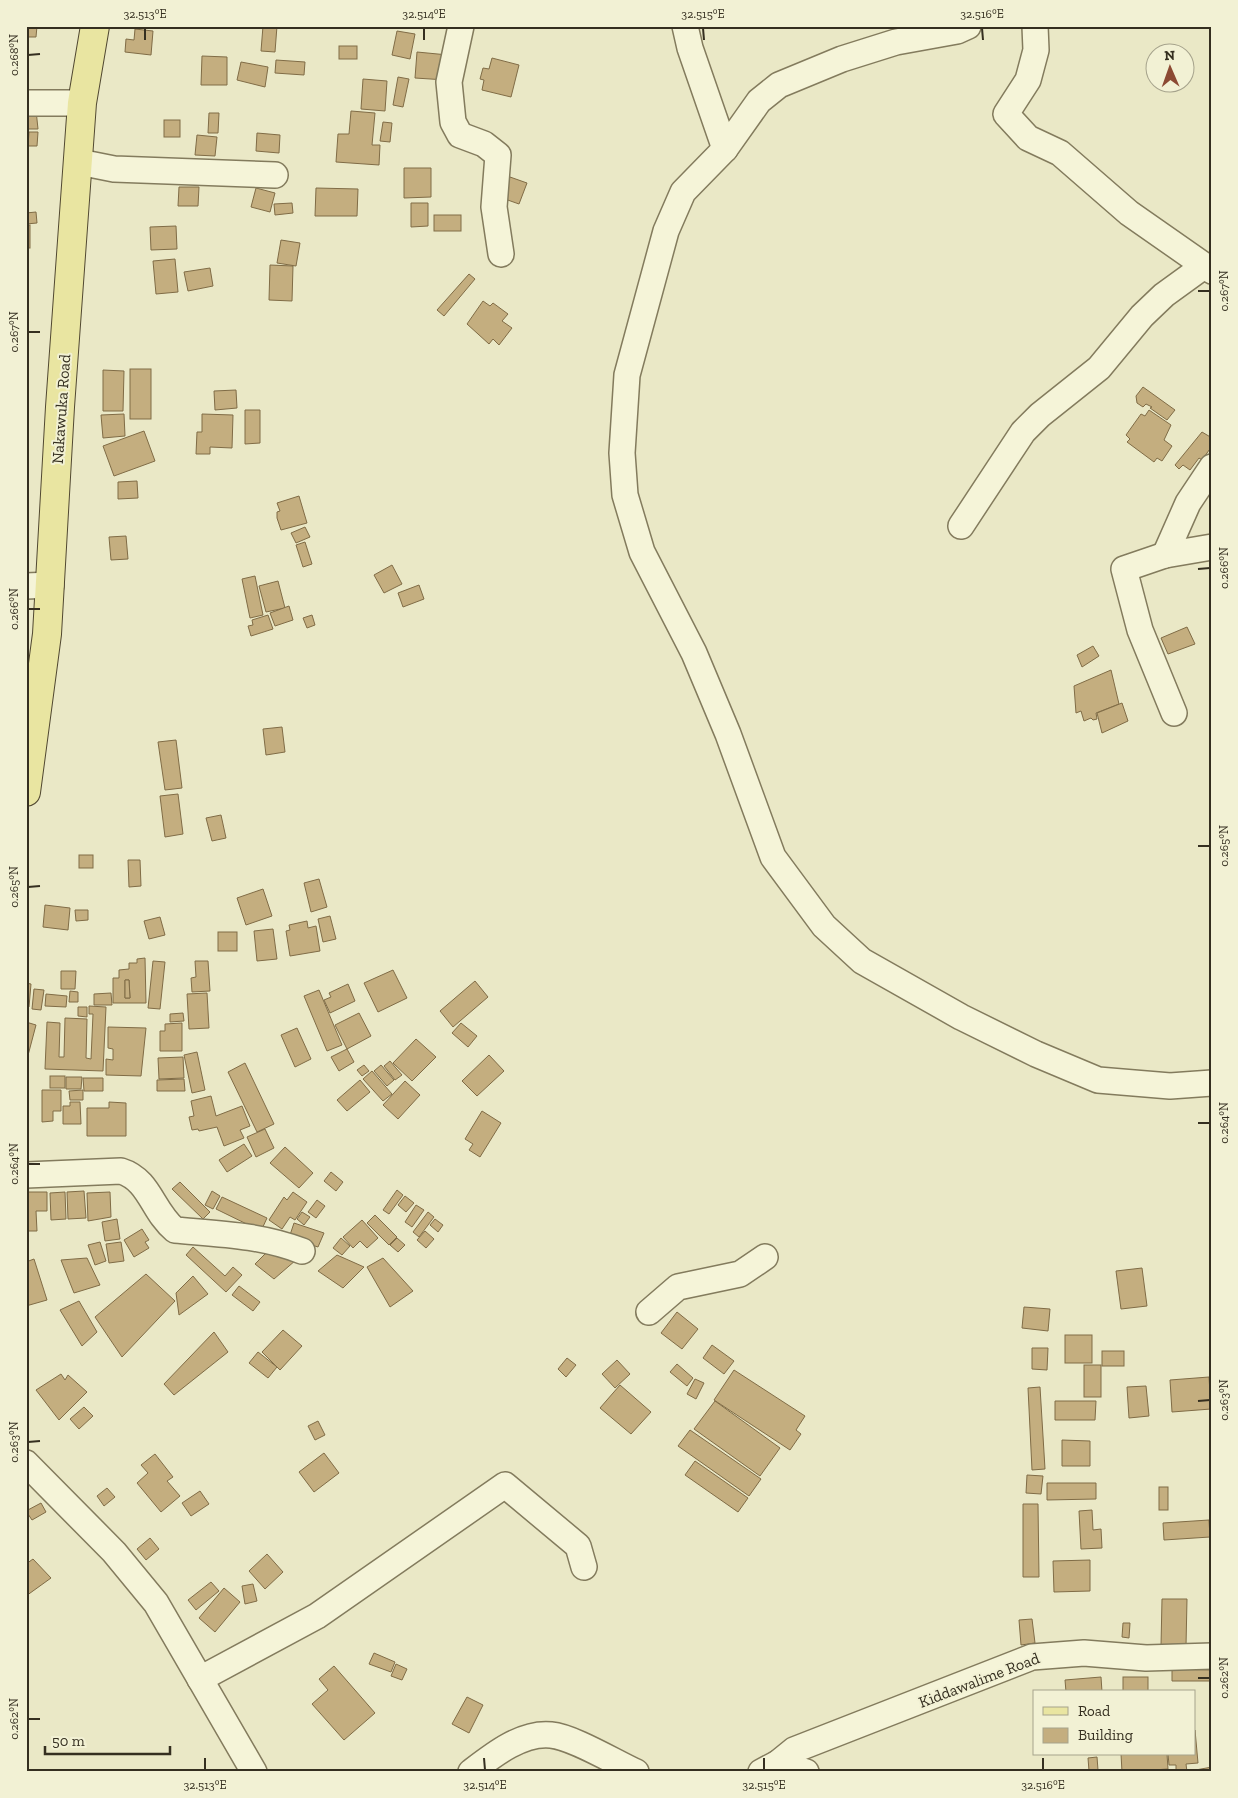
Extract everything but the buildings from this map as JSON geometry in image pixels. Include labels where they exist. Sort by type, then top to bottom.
[{"type":"main road","name":"Nakawuka Road","points":[[26,792],[47,634],[38,586],[60,407],[82,103],[95,26]]},
{"type":"street","points":[[461,26],[449,82],[453,122],[460,135],[484,144],[498,156],[494,207],[501,254]]},
{"type":"street","points":[[685,26],[690,48],[725,149]]},
{"type":"street","points":[[968,26],[957,31],[896,42],[851,56],[780,85],[759,101],[725,149],[683,192],[666,231],[627,375],[622,453],[625,495],[642,552],[694,653],[728,734],[773,858],[824,926],[862,961],[961,1016],[1036,1054],[1098,1080],[1170,1086],[1212,1082]]},
{"type":"street","points":[[961,526],[1023,432],[1040,415],[1099,368],[1142,316],[1164,295],[1208,268],[1129,213],[1060,153],[1028,138],[1006,114],[1028,80],[1036,50],[1035,26]]},
{"type":"street","points":[[26,103],[82,103]]},
{"type":"street","points":[[79,162],[114,169],[275,176]]},
{"type":"street","points":[[1165,555],[1188,503],[1212,467]]},
{"type":"street","points":[[1174,712],[1140,630],[1124,569],[1165,555],[1212,547]]},
{"type":"street","points":[[26,1175],[121,1171],[132,1174],[141,1181],[159,1212],[175,1230],[244,1234],[275,1241],[302,1251]]},
{"type":"street","points":[[649,1312],[678,1287],[740,1274],[764,1257]]},
{"type":"street","points":[[26,1464],[114,1552],[150,1596],[254,1772]]},
{"type":"street","points":[[200,1679],[317,1616],[505,1485],[578,1546],[584,1567]]},
{"type":"street","name":"Kiddawalime Road","points":[[770,1768],[794,1750],[1032,1657],[1084,1653],[1146,1658],[1212,1656]]},
{"type":"street","points":[[472,1772],[513,1743],[546,1735],[561,1737],[636,1772]]},
{"type":"street","points":[[770,1768],[806,1772]]}]
